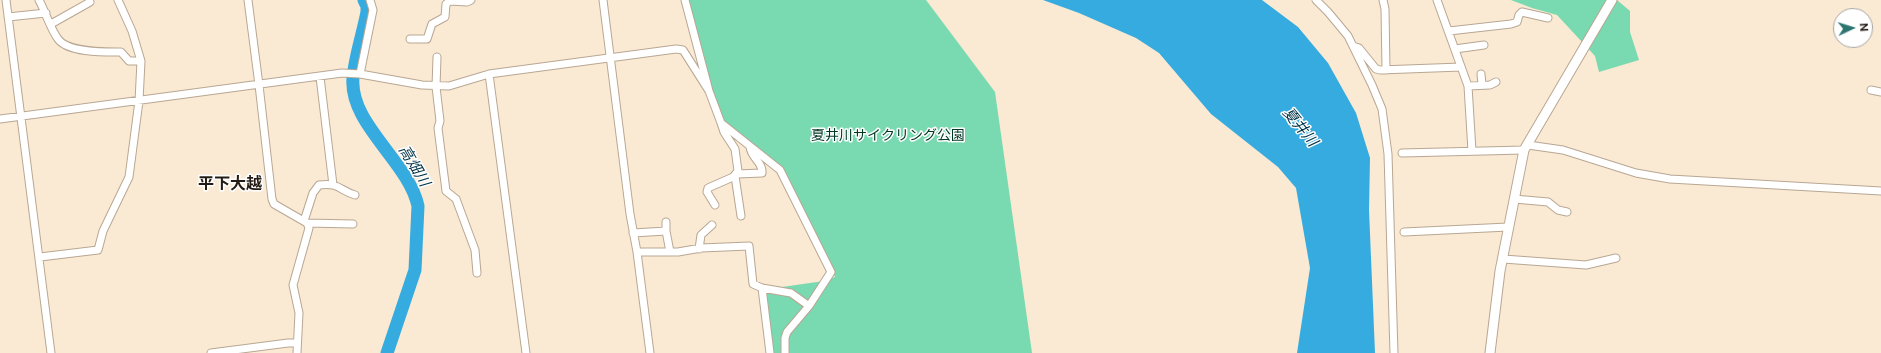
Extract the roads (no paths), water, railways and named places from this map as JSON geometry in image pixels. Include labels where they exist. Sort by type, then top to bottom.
[{"type":"street","points":[[6,0],[40,257],[51,353]]},
{"type":"street","points":[[39,0],[59,41],[68,46],[83,50],[121,52],[129,61],[141,61]]},
{"type":"street","points":[[40,257],[98,250],[103,231],[128,177],[139,101],[141,61],[132,31],[118,0]]},
{"type":"street","points":[[248,0],[272,199],[274,204],[306,222],[353,224]]},
{"type":"street","points":[[358,74],[373,10],[370,0]]},
{"type":"street","points":[[427,39],[432,24],[444,17],[446,4],[448,2],[453,0],[468,2],[471,0]]},
{"type":"street","points":[[602,0],[650,353]]},
{"type":"street","points":[[684,0],[709,90],[724,132],[735,149],[736,175],[741,216]]},
{"type":"street","points":[[1316,0],[1348,36],[1375,91],[1382,109],[1386,131],[1391,232],[1394,353]]},
{"type":"street","points":[[1383,0],[1385,9],[1386,70]]},
{"type":"street","points":[[1437,0],[1468,86],[1472,151]]},
{"type":"street","points":[[1490,353],[1508,227],[1526,147],[1612,0]]},
{"type":"street","points":[[51,24],[90,2]]},
{"type":"street","points":[[1449,31],[1511,24],[1518,22],[1519,14],[1522,12],[1548,18]]},
{"type":"street","points":[[8,17],[46,13]]},
{"type":"street","points":[[410,39],[435,40]]},
{"type":"street","points":[[1353,46],[1359,48],[1376,69],[1386,70],[1461,67]]},
{"type":"street","points":[[1455,49],[1484,46]]},
{"type":"street","points":[[0,119],[348,73],[436,87],[449,86],[489,74],[680,49],[683,50],[709,90]]},
{"type":"street","points":[[437,57],[436,87],[440,121],[438,128],[446,191],[456,199],[459,206],[475,250],[477,273]]},
{"type":"street","points":[[489,74],[526,353]]},
{"type":"street","points":[[1481,74],[1482,85]]},
{"type":"street","points":[[320,77],[333,185]]},
{"type":"street","points":[[1468,86],[1490,85],[1496,82]]},
{"type":"street","points":[[1871,90],[1881,92]]},
{"type":"street","points":[[722,123],[736,133],[750,147],[775,165],[784,176],[831,272],[809,306],[787,332],[785,338],[785,353]]},
{"type":"street","points":[[715,204],[707,192],[708,188],[736,175],[762,173],[762,168],[752,154],[750,147]]},
{"type":"street","points":[[1402,153],[1472,151],[1526,147],[1563,150],[1636,173],[1670,179],[1881,191]]},
{"type":"street","points":[[297,353],[299,306],[293,285],[309,232],[306,222],[312,193],[319,185],[333,185],[341,187],[355,195]]},
{"type":"street","points":[[1538,201],[1545,195]]},
{"type":"street","points":[[1514,199],[1551,202],[1558,210],[1567,212]]},
{"type":"street","points":[[666,222],[670,252]]},
{"type":"street","points":[[699,249],[701,235],[712,225]]},
{"type":"street","points":[[1404,232],[1508,227]]},
{"type":"street","points":[[633,233],[666,231]]},
{"type":"street","points":[[637,252],[688,252],[699,249],[749,246],[753,284],[762,288],[791,293],[809,306]]},
{"type":"street","points":[[1503,259],[1586,265],[1616,258]]},
{"type":"street","points":[[762,288],[770,353]]},
{"type":"street","points":[[211,353],[297,343]]},
{"type":"water","name":"夏井川","points":[[1043,0],[1262,0],[1298,27],[1328,63],[1356,113],[1370,158],[1369,210],[1375,353],[1297,353],[1310,268],[1296,188],[1278,167],[1211,114],[1159,53],[1136,38],[1079,13]]},
{"type":"waterway","name":"高畑川","points":[[364,0],[367,6],[367,12],[354,70],[354,95],[360,111],[369,127],[403,174],[412,190],[418,206],[415,270],[387,353]]},
{"type":"district","name":"平下大越","points":[[230,184]]},
{"type":"park label","name":"夏井川サイクリング公園","points":[[888,136]]}]
